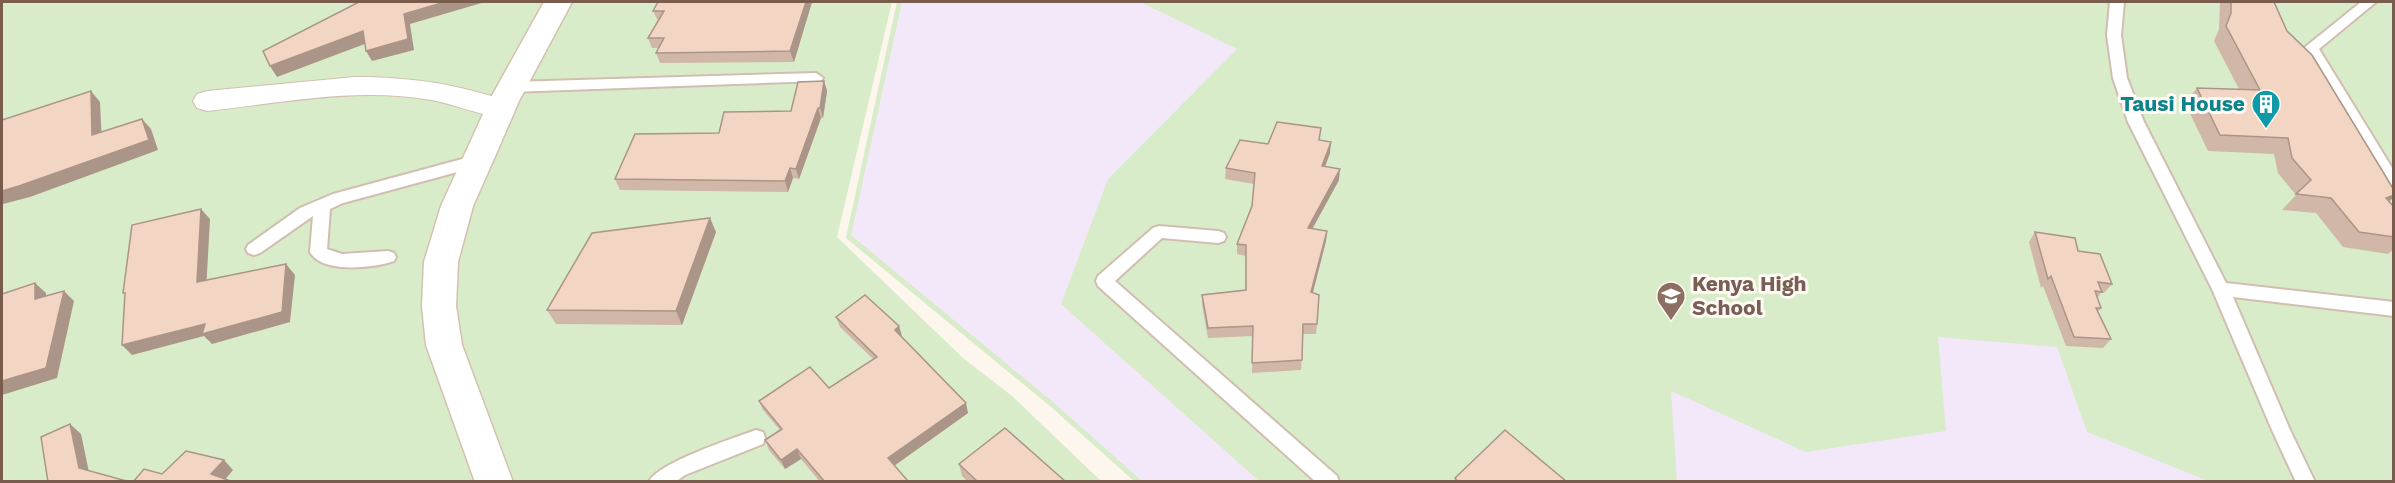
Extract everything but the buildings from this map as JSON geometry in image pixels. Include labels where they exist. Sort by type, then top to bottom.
[{"type":"street","points":[[494,482],[444,345],[439,306],[441,262],[457,206],[477,161],[506,98],[558,2]]},
{"type":"street","points":[[207,102],[385,85],[443,91],[476,98],[506,98]]},
{"type":"lane","points":[[2117,2],[2114,35],[2120,78],[2136,122],[2221,289],[2281,430],[2306,482]]},
{"type":"lane","points":[[2369,2],[2311,48],[2394,185]]},
{"type":"lane","points":[[506,98],[816,78]]},
{"type":"lane","points":[[254,249],[306,212],[339,198],[477,161]]},
{"type":"lane","points":[[322,205],[318,252],[326,259],[353,261],[388,257]]},
{"type":"lane","points":[[1218,237],[1159,232],[1104,281],[1330,482]]},
{"type":"lane","points":[[2221,289],[2394,309]]},
{"type":"lane","points":[[658,482],[678,469],[756,438]]},
{"type":"shaded area","name":"Kenya High School","points":[[897,2],[2393,2],[2393,481],[1134,481],[1050,406],[846,238]]},
{"type":"green space","points":[[2,2],[892,2],[837,237],[963,358],[1012,396],[1101,481],[2,481]]},
{"type":"green space","points":[[897,2],[902,2],[851,235],[1054,403],[1142,481],[1134,481],[1050,406],[846,238]]},
{"type":"green space","name":"Kenya High School","points":[[1140,2],[2393,2],[2393,481],[2208,481],[2087,432],[2057,347],[1938,337],[1946,431],[1806,452],[1671,391],[1677,481],[1259,481],[1061,304],[1108,179],[1237,49]]},
{"type":"place","name":"Tausi House","points":[[2266,130]]},
{"type":"place","name":"Kenya High School","points":[[1671,322]]}]
